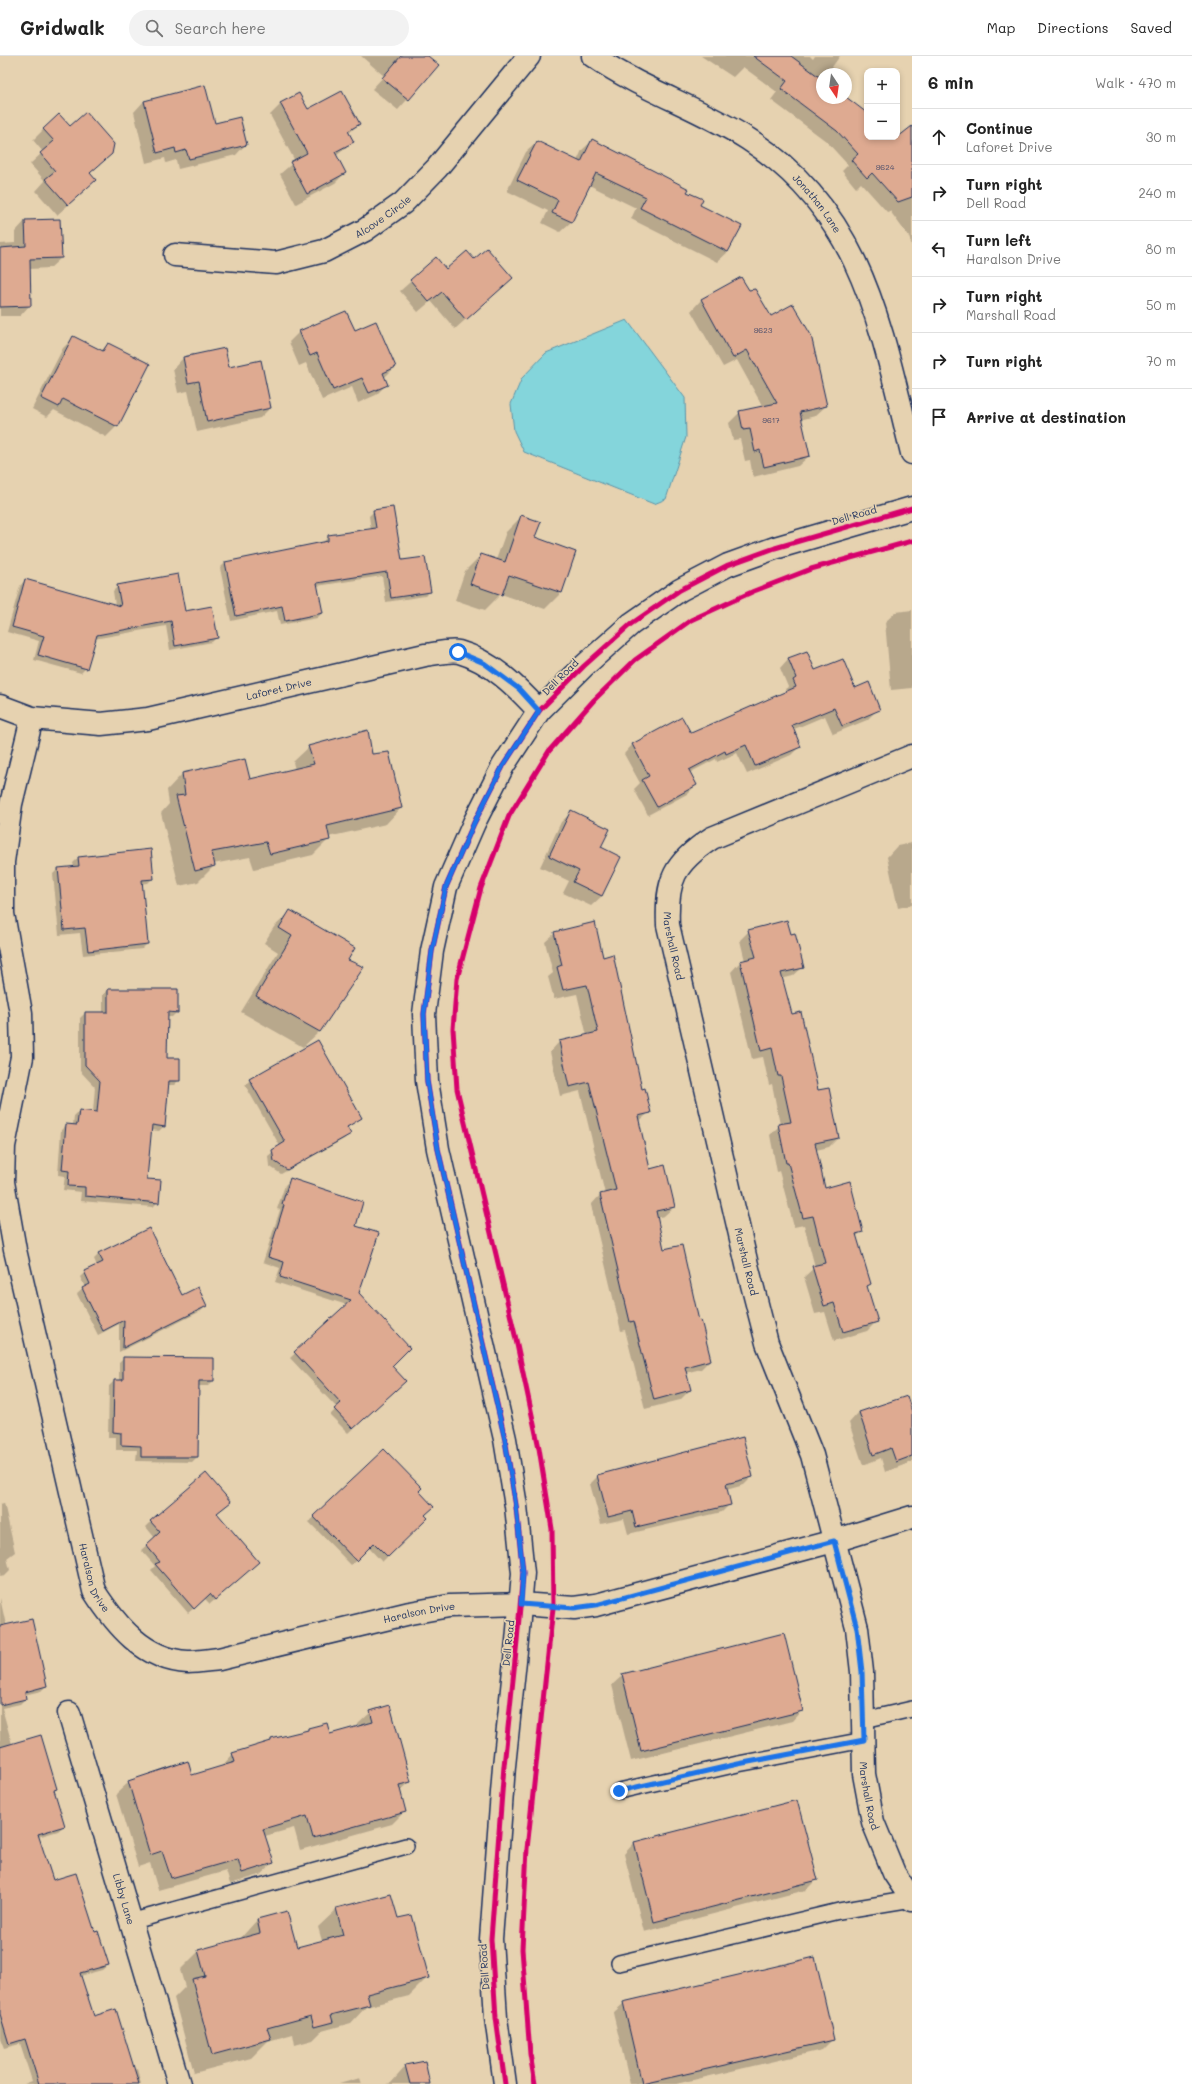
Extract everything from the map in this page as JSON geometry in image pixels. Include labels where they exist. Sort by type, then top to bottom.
[{"type":"street","name":"Alcove Circle","points":[[175,255],[276,264],[324,251],[366,230],[403,203],[437,168],[529,56]]},
{"type":"street","name":"Jonathan Lane","points":[[593,56],[640,85],[720,122],[749,139],[780,163],[807,189],[829,217],[849,249],[864,282],[878,318],[912,454]]},
{"type":"street","name":"Dell Road","points":[[505,2084],[496,2018],[491,1938],[504,1766],[523,1573],[516,1506],[505,1440],[438,1149],[427,1081],[424,1014],[432,951],[446,887],[474,823],[503,766],[539,711],[584,666],[631,624],[680,590],[728,565],[775,548],[912,508]]},
{"type":"street","name":"Laforet Drive","points":[[0,706],[32,718],[101,724],[148,719],[425,655],[458,652],[484,663],[519,689],[539,711]]},
{"type":"street","name":"Haralson Drive","points":[[32,718],[11,804],[3,862],[3,914],[21,1013],[22,1057],[4,1146],[3,1175],[7,1251],[94,1591],[111,1617],[133,1640],[161,1656],[188,1662],[219,1659],[410,1613],[449,1606],[521,1604],[567,1608],[596,1605],[834,1541],[912,1517]]},
{"type":"street","name":"Marshall Road","points":[[912,756],[712,838],[692,851],[675,872],[667,899],[668,925],[748,1269],[767,1343],[812,1455],[857,1628],[862,1672],[864,1774],[873,1822],[894,1873],[912,1899]]},
{"type":"street","name":"Libby Lane","points":[[69,1714],[179,2084]]},
{"type":"lane","points":[[619,1791],[738,1764],[864,1730],[912,1709]]},
{"type":"lane","points":[[130,1922],[406,1846]]},
{"type":"lane","points":[[619,1963],[839,1911],[912,1899]]},
{"type":"water","points":[[627,320],[685,398],[686,437],[666,499],[654,504],[524,452],[514,431],[511,404],[522,378],[546,353]]},
{"type":"building","points":[[401,56],[428,56],[439,65],[409,100],[382,78]]},
{"type":"building","points":[[753,56],[791,56],[816,75],[816,104],[852,104],[852,102],[864,111],[864,140],[900,140],[900,135],[912,126],[912,197],[898,202],[872,173],[867,178],[851,160],[858,154],[837,131],[781,89],[787,81]]},
{"type":"building","points":[[205,85],[215,123],[240,117],[247,145],[189,159],[186,150],[176,153],[175,148],[157,153],[144,101]]},
{"type":"building","points":[[342,91],[360,124],[348,131],[354,142],[335,152],[346,173],[307,194],[290,162],[307,153],[280,103],[299,93],[308,109]]},
{"type":"building","points":[[86,112],[114,144],[112,154],[90,173],[96,180],[68,205],[45,179],[55,171],[40,153],[54,141],[43,129],[59,114],[70,126]]},
{"type":"building","points":[[592,139],[689,189],[687,192],[703,199],[700,205],[742,226],[728,252],[640,208],[646,197],[596,173],[572,222],[552,213],[558,200],[517,180],[537,141],[581,162]]},
{"type":"building","points":[[60,219],[62,258],[30,259],[31,306],[0,307],[0,248],[26,246],[25,220]]},
{"type":"building","points":[[487,248],[513,278],[466,320],[442,292],[429,302],[410,280],[436,257],[446,269],[467,251],[474,259]]},
{"type":"building","points":[[741,277],[749,290],[755,289],[771,316],[793,304],[811,335],[827,406],[800,412],[810,456],[764,467],[760,450],[755,452],[750,429],[743,430],[739,411],[777,403],[747,350],[733,358],[701,299]]},
{"type":"building","points":[[346,311],[355,330],[376,321],[396,367],[383,373],[388,385],[369,393],[362,378],[333,390],[317,353],[310,356],[299,331]]},
{"type":"building","points":[[73,336],[103,351],[108,343],[150,364],[118,427],[63,399],[59,407],[41,398]]},
{"type":"building","points":[[225,348],[229,367],[261,360],[271,408],[207,422],[199,381],[188,383],[183,357]]},
{"type":"building","points":[[393,507],[402,560],[425,557],[431,592],[391,598],[387,572],[317,583],[323,613],[285,621],[282,606],[236,616],[225,562],[328,541],[328,535],[376,528],[373,510]]},
{"type":"building","points":[[521,515],[541,522],[535,537],[576,552],[562,593],[509,575],[502,595],[470,584],[481,554],[505,562]]},
{"type":"building","points":[[178,574],[185,611],[212,606],[218,638],[175,646],[171,621],[97,635],[87,669],[38,655],[44,636],[12,627],[25,579],[121,606],[117,585]]},
{"type":"building","points":[[807,651],[815,670],[843,659],[855,688],[869,682],[880,710],[842,726],[834,708],[792,725],[801,747],[755,766],[746,745],[726,754],[725,751],[689,770],[697,785],[657,807],[642,780],[649,776],[632,744],[682,717],[691,733],[796,687],[793,680],[796,678],[788,658]]},
{"type":"building","points":[[368,730],[372,754],[389,752],[402,808],[327,826],[330,840],[270,854],[266,842],[212,852],[215,866],[195,871],[176,796],[185,795],[182,773],[245,759],[250,779],[314,764],[308,746]]},
{"type":"building","points":[[571,810],[610,829],[601,847],[621,857],[602,896],[573,882],[579,871],[549,856]]},
{"type":"building","points":[[151,849],[154,879],[142,880],[148,944],[88,951],[85,928],[64,930],[58,868],[79,866],[78,857]]},
{"type":"building","points":[[290,910],[355,948],[348,960],[364,967],[320,1032],[256,996],[292,936],[279,928]]},
{"type":"building","points":[[787,920],[791,934],[795,933],[804,968],[781,973],[792,1014],[801,1012],[818,1090],[829,1088],[839,1138],[815,1143],[825,1188],[850,1181],[863,1232],[856,1234],[871,1284],[867,1286],[878,1322],[843,1332],[834,1303],[824,1306],[812,1266],[825,1263],[813,1216],[803,1218],[788,1163],[786,1163],[778,1124],[791,1122],[781,1076],[778,1076],[772,1048],[761,1051],[740,961],[756,957],[748,930]]},
{"type":"building","points":[[595,922],[603,957],[613,954],[642,1089],[645,1088],[651,1113],[638,1116],[650,1169],[665,1165],[675,1207],[656,1211],[664,1249],[682,1245],[699,1321],[701,1320],[711,1360],[685,1367],[691,1390],[654,1400],[634,1321],[630,1322],[600,1194],[616,1190],[589,1082],[569,1087],[559,1041],[598,1032],[587,985],[563,990],[557,967],[562,965],[554,932]]},
{"type":"building","points":[[108,989],[178,989],[178,1013],[168,1012],[167,1058],[180,1058],[180,1081],[169,1081],[165,1127],[152,1125],[147,1179],[161,1180],[159,1203],[85,1196],[85,1187],[68,1186],[69,1171],[62,1170],[66,1124],[77,1125],[79,1110],[97,1112],[100,1081],[85,1065],[85,1012],[108,1012]]},
{"type":"building","points":[[318,1040],[362,1118],[347,1127],[351,1134],[287,1170],[274,1161],[272,1150],[285,1142],[249,1079]]},
{"type":"building","points":[[290,1178],[363,1202],[356,1226],[379,1233],[359,1293],[410,1348],[392,1366],[406,1381],[353,1429],[334,1409],[341,1403],[294,1352],[351,1300],[280,1277],[284,1262],[268,1257],[284,1205],[282,1204]]},
{"type":"building","points":[[149,1228],[182,1295],[198,1287],[207,1306],[123,1348],[124,1320],[103,1331],[82,1288],[90,1284],[84,1271],[103,1262],[98,1253]]},
{"type":"building","points":[[123,1357],[214,1358],[214,1381],[199,1381],[198,1457],[141,1457],[141,1446],[121,1445],[121,1433],[113,1432],[114,1380],[123,1380]]},
{"type":"building","points":[[907,1396],[912,1412],[912,1456],[896,1462],[891,1448],[873,1455],[859,1412]]},
{"type":"building","points":[[743,1437],[753,1477],[726,1484],[731,1505],[636,1527],[632,1511],[608,1517],[597,1475]]},
{"type":"building","points":[[384,1449],[422,1488],[419,1491],[434,1507],[425,1515],[428,1518],[388,1557],[374,1543],[356,1561],[313,1516]]},
{"type":"building","points":[[206,1473],[231,1502],[217,1513],[259,1562],[215,1600],[210,1594],[194,1609],[155,1564],[160,1562],[146,1545],[160,1532],[150,1521]]},
{"type":"building","points":[[32,1619],[47,1686],[25,1692],[26,1699],[0,1705],[0,1626]]},
{"type":"building","points":[[784,1633],[803,1711],[641,1751],[622,1674]]},
{"type":"building","points":[[390,1705],[411,1782],[399,1785],[406,1812],[313,1838],[307,1816],[263,1829],[274,1863],[242,1873],[238,1859],[171,1878],[162,1851],[150,1855],[128,1781],[188,1761],[192,1775],[235,1762],[232,1753],[271,1741],[271,1739],[308,1730],[308,1728],[327,1723],[330,1734],[373,1722],[370,1711]]},
{"type":"building","points":[[41,1735],[57,1789],[54,1790],[65,1826],[38,1834],[53,1880],[76,1873],[95,1932],[98,1931],[109,1965],[80,1973],[94,2016],[116,2009],[139,2084],[39,2084],[25,2039],[9,2044],[0,2014],[0,1747]]},
{"type":"building","points":[[797,1800],[818,1880],[654,1922],[634,1842]]},
{"type":"building","points":[[391,1894],[398,1918],[412,1915],[429,1978],[367,1994],[370,2005],[331,2015],[333,2022],[314,2027],[311,2016],[267,2028],[271,2039],[212,2055],[192,1979],[205,1976],[198,1950],[260,1933],[257,1919],[287,1911],[297,1947],[343,1935],[336,1908]]},
{"type":"building","points":[[815,1957],[834,2040],[642,2084],[623,2002]]},
{"type":"building","points":[[425,2061],[430,2084],[410,2084],[405,2065]]},
{"type":"cycle path","points":[[505,2084],[496,2018],[491,1939],[504,1766],[523,1573],[516,1506],[505,1439],[438,1149],[427,1081],[424,1014],[432,951],[446,887],[474,823],[503,766],[539,711],[584,666],[631,624],[680,590],[728,565],[775,548],[912,508]]},
{"type":"cycle path","points":[[535,2084],[530,2054],[522,1949],[527,1849],[553,1608],[552,1529],[539,1448],[515,1335],[457,1089],[453,1029],[457,979],[481,888],[509,816],[549,751],[594,700],[635,660],[691,620],[754,591],[811,569],[912,541]]},
{"type":"route","points":[[458,652],[484,663],[519,689],[539,711],[503,766],[474,823],[446,887],[432,951],[424,1014],[427,1081],[438,1149],[505,1440],[516,1506],[523,1573],[521,1604],[553,1608],[574,1608],[596,1605],[834,1541],[857,1628],[862,1672],[864,1740],[738,1764],[619,1791]]}]
